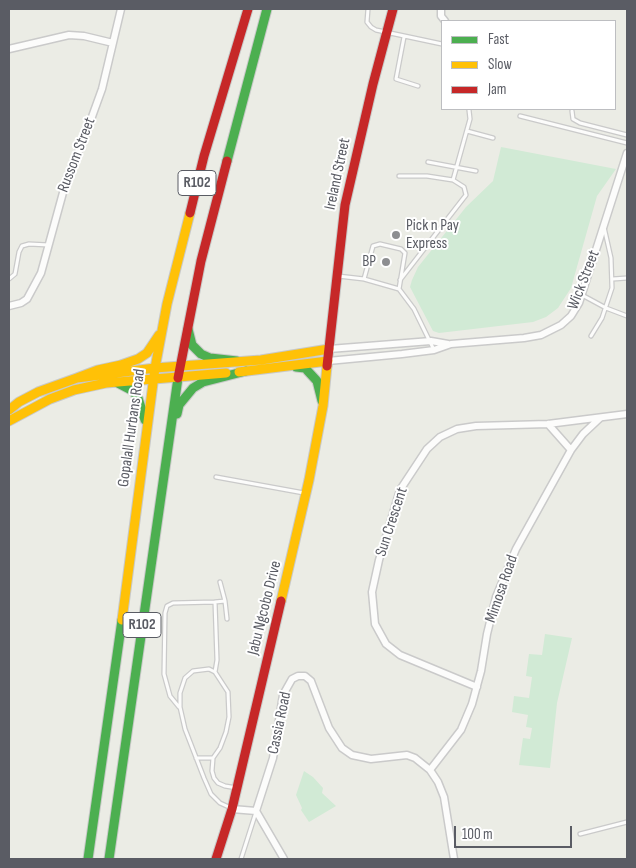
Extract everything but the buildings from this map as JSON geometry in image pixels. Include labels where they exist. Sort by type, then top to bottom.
[{"type":"main road","name":"Gopalall Hurbans Road","points":[[88,859],[128,578],[146,425],[162,329],[180,248],[202,165],[248,9]]},
{"type":"main road","name":"R102","points":[[108,859],[178,377],[187,328],[202,261],[267,9]]},
{"type":"main road","name":"Ireland Street","points":[[329,349],[345,205],[393,9]]},
{"type":"main road","points":[[187,328],[192,345],[201,354],[210,358],[237,361]]},
{"type":"main road","points":[[9,410],[19,402],[38,392],[98,370],[138,359],[146,352],[162,329]]},
{"type":"main road","points":[[77,378],[155,368],[261,360],[329,349]]},
{"type":"main road","name":"Jabu Ngcobo Drive","points":[[216,859],[232,809],[306,494],[323,406],[329,349]]},
{"type":"main road","points":[[9,421],[50,399],[66,393],[116,382],[246,371],[328,361]]},
{"type":"main road","points":[[285,366],[305,368],[309,371],[317,381],[323,406]]},
{"type":"main road","points":[[167,457],[179,405],[193,388],[203,382],[246,371]]},
{"type":"main road","points":[[116,382],[133,392],[138,398],[146,425]]},
{"type":"street","name":"Russom Street","points":[[9,306],[28,299],[41,273],[67,178],[102,89],[121,9]]},
{"type":"street","points":[[9,49],[69,35],[84,36],[113,43]]},
{"type":"street","name":"Wick Street","points":[[329,349],[431,342],[451,344],[541,335],[561,326],[571,316],[581,295],[627,153]]},
{"type":"street","name":"Wick Street","points":[[328,361],[434,350],[451,344]]},
{"type":"street","name":"Sun Crescent","points":[[477,687],[400,655],[386,644],[375,624],[372,592],[379,560],[400,490],[421,455],[434,442],[449,432],[466,427],[548,424],[627,414]]},
{"type":"street","name":"Mimosa Road","points":[[430,770],[461,730],[477,687],[492,616],[505,574],[523,535],[571,450],[583,434],[600,418]]},
{"type":"street","points":[[548,424],[571,450]]},
{"type":"street","name":"Cassia Road","points":[[256,811],[273,758],[283,695],[292,679],[298,676],[305,676],[311,681],[329,728],[342,748],[352,755],[371,758],[407,755],[415,758],[430,770],[438,782],[444,797],[454,859]]},
{"type":"street","points":[[232,809],[256,811],[284,859]]},
{"type":"lane","points":[[368,9],[366,16],[367,22],[371,27],[386,33],[441,44]]},
{"type":"lane","points":[[404,37],[396,79],[418,86]]},
{"type":"lane","points":[[453,180],[471,116],[469,110]]},
{"type":"lane","points":[[572,111],[573,119],[580,123],[627,135]]},
{"type":"lane","points":[[520,116],[627,143]]},
{"type":"lane","points":[[467,131],[493,138]]},
{"type":"lane","points":[[428,162],[476,171]]},
{"type":"lane","points":[[399,176],[426,176],[453,180],[464,187],[466,195],[400,280]]},
{"type":"lane","points":[[592,336],[606,308],[613,280],[610,249],[604,226]]},
{"type":"lane","points":[[9,279],[15,274],[22,246],[29,244],[50,245]]},
{"type":"lane","points":[[364,279],[373,246],[380,244],[401,249],[405,253],[399,289]]},
{"type":"lane","points":[[338,276],[364,279],[399,289],[414,309],[434,350]]},
{"type":"lane","points":[[613,280],[627,278]]},
{"type":"lane","points":[[581,295],[627,316]]},
{"type":"lane","points":[[216,477],[306,494]]},
{"type":"lane","points":[[220,582],[228,619]]},
{"type":"lane","points":[[180,707],[170,696],[164,674],[165,612],[167,606],[174,603],[225,601]]},
{"type":"lane","points":[[214,602],[217,660],[215,672]]},
{"type":"lane","points":[[232,809],[220,803],[211,794],[185,728],[180,707],[180,693],[184,678],[193,671],[209,669],[215,672],[228,692],[229,717],[226,732],[220,748],[213,758],[212,771],[218,783],[236,788]]},
{"type":"lane","points":[[196,758],[213,758]]},
{"type":"lane","points":[[241,859],[256,811]]},
{"type":"lane","points":[[580,834],[627,822]]},
{"type":"green space","points":[[501,147],[616,169],[597,196],[571,288],[558,308],[546,317],[533,322],[439,333],[433,331],[410,287],[412,280],[418,267],[466,207],[493,181]]},
{"type":"green space","points":[[545,634],[572,638],[557,703],[550,768],[519,765],[523,738],[530,739],[532,728],[526,727],[528,715],[512,712],[514,696],[529,698],[532,677],[526,676],[529,654],[542,655]]},
{"type":"green space","points":[[304,771],[313,777],[323,788],[322,793],[336,806],[309,822],[301,810],[302,808],[296,795]]},
{"type":"traffic: fast","points":[[227,161],[267,9]]},
{"type":"traffic: fast","points":[[188,329],[192,345],[201,354],[210,358],[237,361]]},
{"type":"traffic: fast","points":[[296,367],[305,368],[317,381],[322,401]]},
{"type":"traffic: fast","points":[[177,414],[179,405],[193,388],[203,382],[246,371]]},
{"type":"traffic: fast","points":[[109,859],[178,378]]},
{"type":"traffic: fast","points":[[116,382],[133,391],[138,398],[145,420]]},
{"type":"traffic: fast","points":[[88,859],[122,620]]},
{"type":"traffic: slow","points":[[122,620],[155,368],[167,304],[190,213]]},
{"type":"traffic: slow","points":[[77,378],[138,359],[147,353],[159,335]]},
{"type":"traffic: slow","points":[[9,410],[19,402],[38,392],[77,378],[155,368],[261,360],[329,349]]},
{"type":"traffic: slow","points":[[239,372],[328,361]]},
{"type":"traffic: slow","points":[[281,601],[309,480],[323,406],[327,366]]},
{"type":"traffic: slow","points":[[9,421],[50,399],[74,390],[106,383],[226,373]]},
{"type":"traffic: jam","points":[[190,213],[204,156],[248,9]]},
{"type":"traffic: jam","points":[[327,366],[345,205],[373,84],[393,9]]},
{"type":"traffic: jam","points":[[178,378],[201,261],[227,161]]},
{"type":"traffic: jam","points":[[216,859],[232,809],[281,601]]},
{"type":"place","name":"Pick n Pay Express","points":[[396,235]]},
{"type":"place","name":"BP","points":[[386,262]]}]
